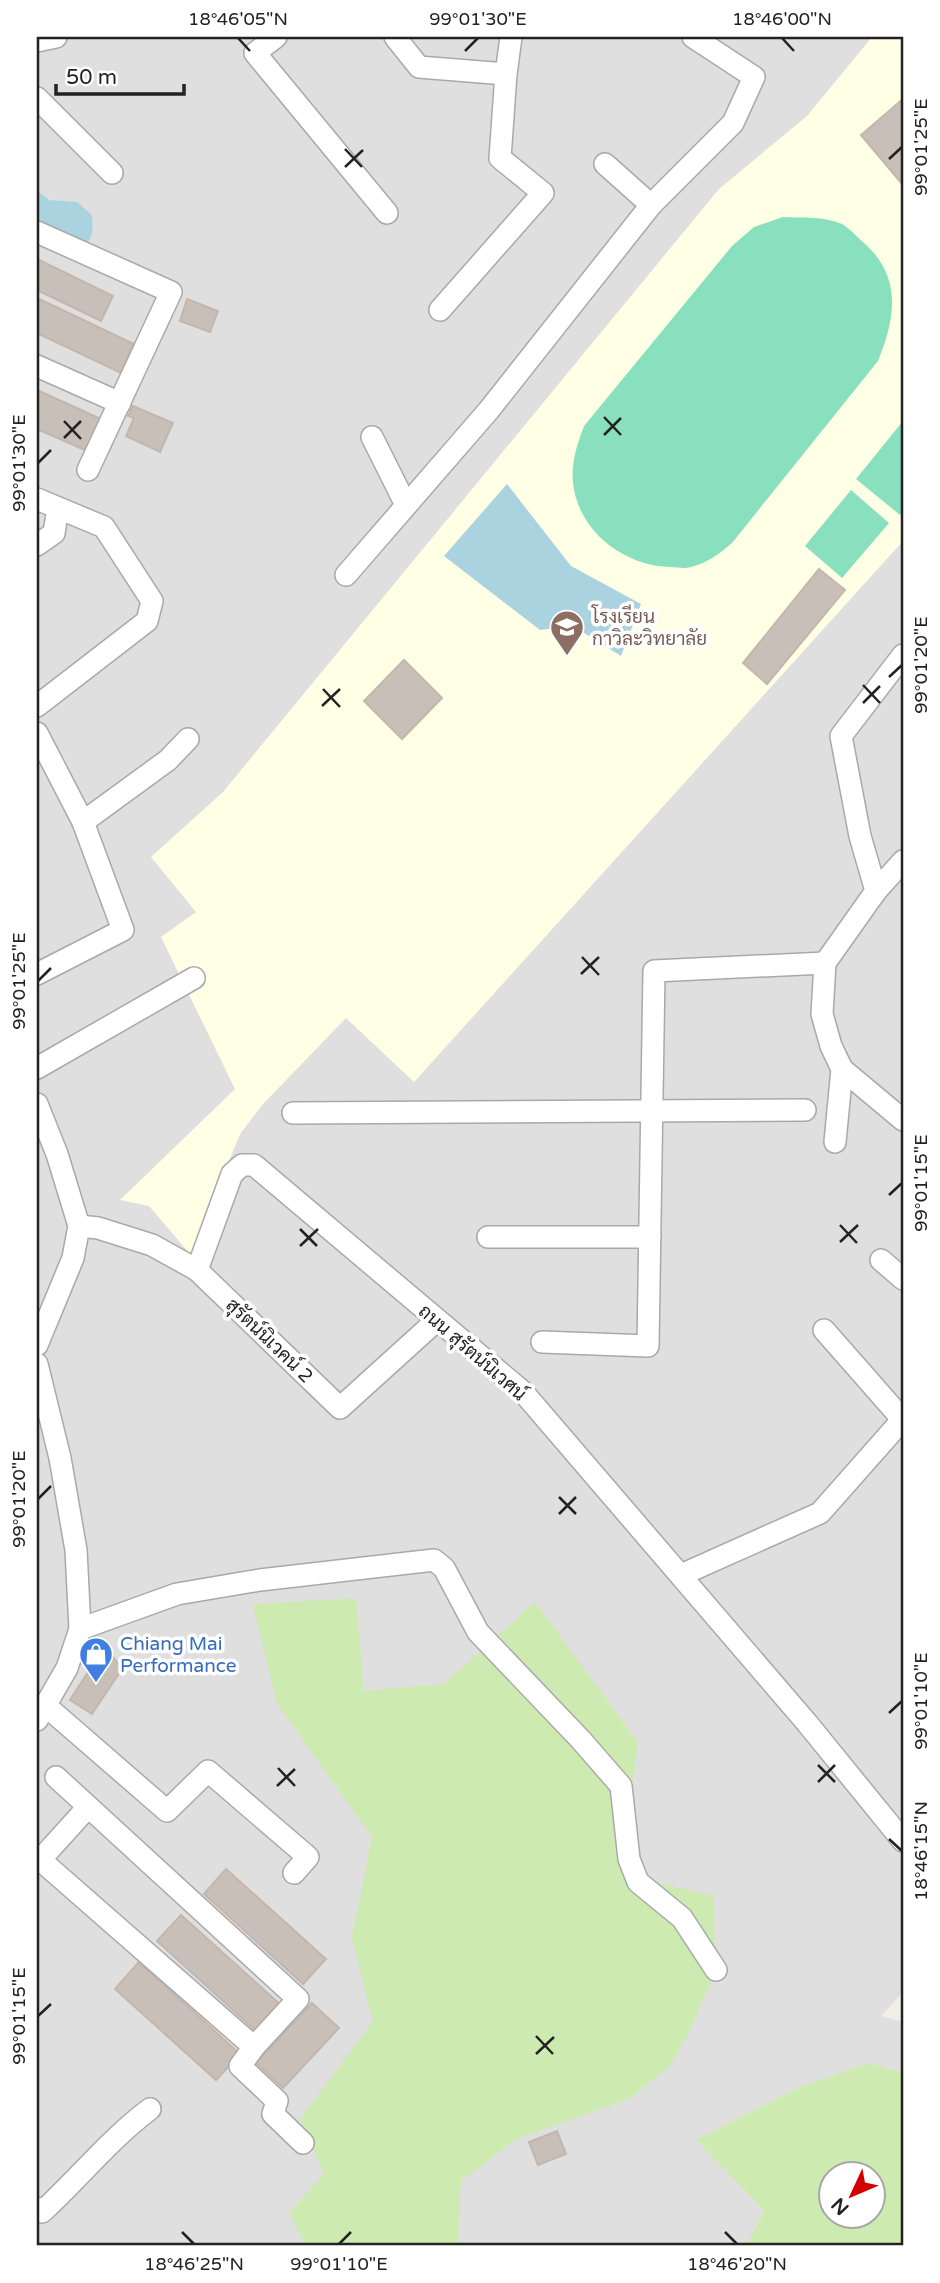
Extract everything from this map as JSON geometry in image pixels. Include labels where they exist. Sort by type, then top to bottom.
[{"type":"street","points":[[37,41],[56,37]]},
{"type":"street","points":[[276,37],[255,53],[387,213]]},
{"type":"street","points":[[396,37],[419,67],[506,74]]},
{"type":"street","points":[[440,310],[543,193],[500,158],[511,37]]},
{"type":"street","points":[[346,575],[489,410],[651,205],[733,123],[754,77],[693,37]]},
{"type":"street","points":[[37,98],[112,173]]},
{"type":"street","points":[[606,164],[651,205]]},
{"type":"street","points":[[37,232],[172,292],[88,470]]},
{"type":"street","points":[[37,366],[120,403]]},
{"type":"street","points":[[372,438],[405,505]]},
{"type":"street","points":[[37,499],[104,527],[152,601],[147,621],[37,706]]},
{"type":"street","points":[[37,545],[54,533],[58,508]]},
{"type":"street","points":[[876,891],[860,836],[841,736],[903,655]]},
{"type":"street","points":[[37,733],[83,822],[123,930],[37,974]]},
{"type":"street","points":[[83,822],[168,760],[188,738]]},
{"type":"street","points":[[903,861],[876,891],[825,963],[822,1014],[831,1046],[842,1069],[903,1120]]},
{"type":"street","points":[[542,1342],[648,1346],[654,971],[825,963]]},
{"type":"street","points":[[37,1068],[194,978]]},
{"type":"street","points":[[835,1142],[842,1069]]},
{"type":"street","points":[[37,1108],[57,1154],[79,1226],[73,1258],[37,1345]]},
{"type":"street","points":[[293,1113],[805,1110]]},
{"type":"street","name":"ถนน สุรัตน์นิเวศน์","points":[[197,1270],[232,1174],[242,1165],[254,1166],[523,1392],[807,1723],[903,1841]]},
{"type":"street","name":"สุรัตน์นิเวคน์ 2","points":[[79,1226],[97,1228],[152,1245],[197,1270],[340,1408],[436,1321]]},
{"type":"street","points":[[488,1237],[650,1237]]},
{"type":"street","points":[[881,1260],[903,1279]]},
{"type":"street","points":[[681,1575],[820,1513],[903,1419],[824,1330]]},
{"type":"street","points":[[37,1364],[60,1458],[76,1550],[80,1629],[67,1668],[41,1713],[167,1811],[208,1771],[308,1857],[294,1873]]},
{"type":"street","points":[[80,1629],[177,1594],[260,1580],[434,1560],[444,1568],[478,1632],[621,1786],[629,1859],[638,1882],[682,1917],[716,1970]]},
{"type":"street","points":[[55,1777],[298,1999],[240,2066],[277,2101],[273,2114],[303,2143]]},
{"type":"street","points":[[88,1807],[38,1859],[254,2048]]},
{"type":"street","points":[[37,2207],[42,2213],[122,2130],[150,2109]]},
{"type":"shaded area","points":[[37,37],[903,37],[903,1992],[881,2016],[903,2022],[903,2073],[867,2064],[796,2089],[697,2141],[764,2211],[746,2246],[37,2246]]},
{"type":"shaded area","name":"โรงเรียน กาวิละวิทยาลัย","points":[[872,37],[903,37],[903,541],[414,1082],[346,1018],[264,1103],[240,1134],[191,1255],[149,1206],[120,1200],[235,1089],[161,937],[196,912],[151,857],[223,792],[719,189],[807,116]]},
{"type":"green space","points":[[783,217],[835,221],[852,232],[876,255],[890,283],[892,298],[889,329],[878,361],[732,543],[718,554],[689,568],[653,565],[620,553],[594,530],[577,500],[573,468],[584,426],[732,246],[754,227]]},
{"type":"green space","points":[[903,421],[903,511],[900,515],[856,479]]},
{"type":"green space","points":[[851,490],[889,523],[842,578],[805,546]]},
{"type":"green space","points":[[356,1598],[364,1691],[444,1684],[535,1602],[638,1742],[631,1800],[641,1879],[714,1896],[715,1952],[710,1984],[687,2037],[669,2067],[629,2099],[516,2139],[461,2181],[458,2246],[306,2246],[289,2213],[324,2174],[300,2120],[373,2021],[352,1937],[372,1837],[277,1704],[253,1604]]},
{"type":"green space","points":[[868,2063],[903,2073],[903,2246],[746,2246],[764,2211],[696,2140],[796,2089]]},
{"type":"water","points":[[39,192],[49,200],[77,202],[92,215],[92,234],[86,244],[37,222]]},
{"type":"water","points":[[507,484],[571,566],[641,604],[621,656],[573,626],[540,630],[444,556]]},
{"type":"building","points":[[903,99],[903,185],[861,135]]},
{"type":"building","points":[[37,259],[113,296],[101,321],[37,290]]},
{"type":"building","points":[[37,298],[134,344],[121,373],[37,333]]},
{"type":"building","points":[[187,299],[218,311],[210,332],[180,321]]},
{"type":"building","points":[[37,390],[101,419],[87,451],[37,429]]},
{"type":"building","points":[[133,406],[173,423],[160,452],[126,436],[134,418],[128,416]]},
{"type":"building","points":[[819,569],[845,590],[767,684],[743,663]]},
{"type":"building","points":[[404,660],[442,698],[402,739],[364,701]]},
{"type":"building","name":"Chiang Mai Performance","points":[[105,1646],[122,1669],[92,1714],[70,1700]]},
{"type":"building","points":[[226,1869],[326,1959],[303,1984],[204,1894]]},
{"type":"building","points":[[181,1915],[282,2006],[258,2033],[157,1941]]},
{"type":"building","points":[[139,1962],[240,2054],[216,2080],[115,1989]]},
{"type":"building","points":[[312,2003],[339,2028],[283,2088],[256,2063]]},
{"type":"building","points":[[557,2131],[566,2154],[538,2165],[529,2142]]},
{"type":"place","name":"โรงเรียน กาวิละวิทยาลัย","points":[[567,657]]},
{"type":"place","name":"Chiang Mai Performance","points":[[96,1684]]}]
